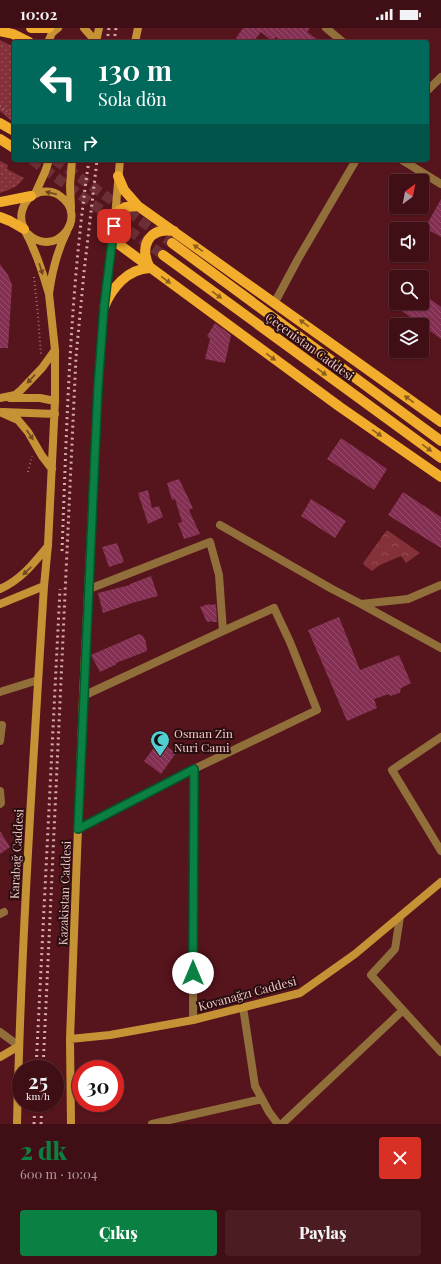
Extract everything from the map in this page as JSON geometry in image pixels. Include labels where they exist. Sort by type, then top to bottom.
[{"type":"main road","points":[[31,28],[48,28]]},
{"type":"main road","points":[[49,40],[52,33],[58,28]]},
{"type":"main road","points":[[84,28],[94,40]]},
{"type":"main road","points":[[96,40],[99,28]]},
{"type":"main road","points":[[135,40],[138,28]]},
{"type":"main road","points":[[0,31],[13,34],[25,40]]},
{"type":"main road","points":[[0,122],[12,131]]},
{"type":"main road","points":[[0,139],[12,147]]},
{"type":"main road","points":[[48,162],[33,195],[25,203],[21,220],[37,257],[49,294]]},
{"type":"main road","points":[[49,294],[54,263],[59,247],[71,222],[70,186],[72,162]]},
{"type":"main road","name":"Kazakistan Caddesi","points":[[71,1124],[70,1039],[83,696],[98,387],[104,307],[113,240],[120,162]]},
{"type":"main road","points":[[118,176],[124,190],[138,206],[275,302],[441,422]]},
{"type":"main road","points":[[0,202],[47,192],[59,196],[66,201],[71,212]]},
{"type":"main road","points":[[115,213],[126,207],[138,206]]},
{"type":"main road","points":[[0,217],[10,220],[36,240],[48,242],[58,238],[67,231]]},
{"type":"main road","points":[[150,268],[144,248],[149,240],[159,231],[174,231]]},
{"type":"main road","points":[[113,240],[340,407],[441,477]]},
{"type":"main road","name":"Çeçenistan Caddesi","points":[[172,243],[441,441]]},
{"type":"main road","name":"Çeçenistan Caddesi","points":[[163,255],[441,458]]},
{"type":"main road","points":[[104,307],[112,291],[124,278],[136,270],[150,268]]},
{"type":"main road","name":"Karabağ Caddesi","points":[[17,1124],[26,891],[38,680],[48,545],[55,400],[55,350],[49,294]]},
{"type":"main road","points":[[0,398],[15,396],[42,368],[55,350]]},
{"type":"main road","points":[[0,398],[40,398],[55,400]]},
{"type":"main road","points":[[0,412],[54,414]]},
{"type":"main road","points":[[0,412],[18,420],[28,432],[42,456],[52,469]]},
{"type":"main road","points":[[0,589],[19,579],[32,566],[48,545]]},
{"type":"main road","points":[[0,604],[44,586]]},
{"type":"main road","name":"Kovanağzı Caddesi","points":[[70,1039],[110,1035],[193,1020],[300,993],[355,954],[441,882]]},
{"type":"main road","points":[[0,1057],[19,1046]]},
{"type":"street","points":[[326,28],[341,40]]},
{"type":"street","points":[[429,89],[441,77]]},
{"type":"street","points":[[275,302],[298,259],[355,162]]},
{"type":"street","points":[[405,162],[441,184]]},
{"type":"street","points":[[220,525],[332,589],[441,648]]},
{"type":"street","points":[[89,589],[210,542],[219,575],[223,631]]},
{"type":"street","points":[[362,604],[408,599],[441,584]]},
{"type":"street","points":[[78,829],[194,769],[317,710],[290,642],[274,608],[83,696]]},
{"type":"street","points":[[0,692],[38,680]]},
{"type":"street","points":[[0,741],[2,725]]},
{"type":"street","points":[[441,738],[392,770],[441,851]]},
{"type":"street","points":[[193,1020],[194,769]]},
{"type":"street","points":[[0,791],[0,804]]},
{"type":"street","points":[[400,917],[395,949],[372,975],[441,1052]]},
{"type":"street","points":[[243,1007],[256,1086],[269,1112],[278,1124]]},
{"type":"street","points":[[282,1124],[403,1010]]},
{"type":"street","points":[[0,1032],[19,1046]]},
{"type":"street","points":[[152,1124],[262,1099]]},
{"type":"path","points":[[0,106],[12,115]]},
{"type":"path","points":[[33,271],[41,356]]},
{"type":"path","points":[[28,472],[36,444]]},
{"type":"green space","points":[[0,40],[12,46],[12,121],[0,111]]},
{"type":"green space","points":[[0,161],[8,165],[7,169],[24,178],[16,186],[0,193]]},
{"type":"green space","points":[[387,530],[420,553],[406,563],[401,556],[380,565],[372,571],[363,563]]},
{"type":"building","points":[[243,28],[310,28],[307,32],[318,40],[279,40],[276,37],[271,40],[261,32],[255,40],[239,40],[236,38]]},
{"type":"building","points":[[441,199],[441,237],[429,230],[428,222]]},
{"type":"building","points":[[0,264],[8,275],[12,285],[8,348],[0,348]]},
{"type":"building","points":[[429,298],[441,307],[441,339],[429,330],[429,318],[412,318],[401,310],[429,310]]},
{"type":"building","points":[[215,323],[231,335],[225,363],[205,359],[210,339],[207,336]]},
{"type":"building","points":[[341,438],[387,469],[374,490],[327,459]]},
{"type":"building","points":[[179,479],[193,508],[189,510],[200,534],[184,539],[178,523],[182,522],[175,499],[172,500],[167,483]]},
{"type":"building","points":[[148,490],[152,508],[159,506],[163,517],[148,524],[138,493]]},
{"type":"building","points":[[403,492],[441,517],[441,548],[388,515]]},
{"type":"building","points":[[311,499],[346,521],[335,538],[301,516]]},
{"type":"building","points":[[117,543],[124,562],[109,567],[102,547]]},
{"type":"building","points":[[151,576],[158,596],[103,613],[98,593],[130,585]]},
{"type":"building","points":[[209,604],[216,604],[217,622],[207,622],[200,607]]},
{"type":"building","points":[[339,617],[360,670],[399,655],[411,683],[401,688],[400,693],[390,696],[389,694],[374,699],[377,708],[347,721],[308,630]]},
{"type":"building","points":[[139,634],[143,636],[146,642],[147,651],[116,663],[117,664],[100,672],[91,655]]},
{"type":"building","name":"Osman Zin Nuri Cami","points":[[159,741],[176,753],[161,774],[144,761]]},
{"type":"building","points":[[0,831],[10,847],[0,854]]},
{"type":"tunnel","points":[[35,162],[163,255]]},
{"type":"tunnel","points":[[58,162],[172,243]]},
{"type":"railway","points":[[107,40],[109,28]]},
{"type":"railway","points":[[114,40],[116,28]]},
{"type":"railway","points":[[62,551],[73,306],[77,257],[89,162]]},
{"type":"railway","points":[[43,1060],[76,357],[97,162]]},
{"type":"railway","points":[[36,1060],[60,589]]},
{"type":"railway","points":[[34,1124],[35,1112]]},
{"type":"railway","points":[[41,1124],[42,1112]]},
{"type":"place","name":"Osman Zin Nuri Cami","points":[[160,757]]},
{"type":"route","points":[[114,226],[104,307],[98,387],[78,829],[194,769],[193,973]]}]
